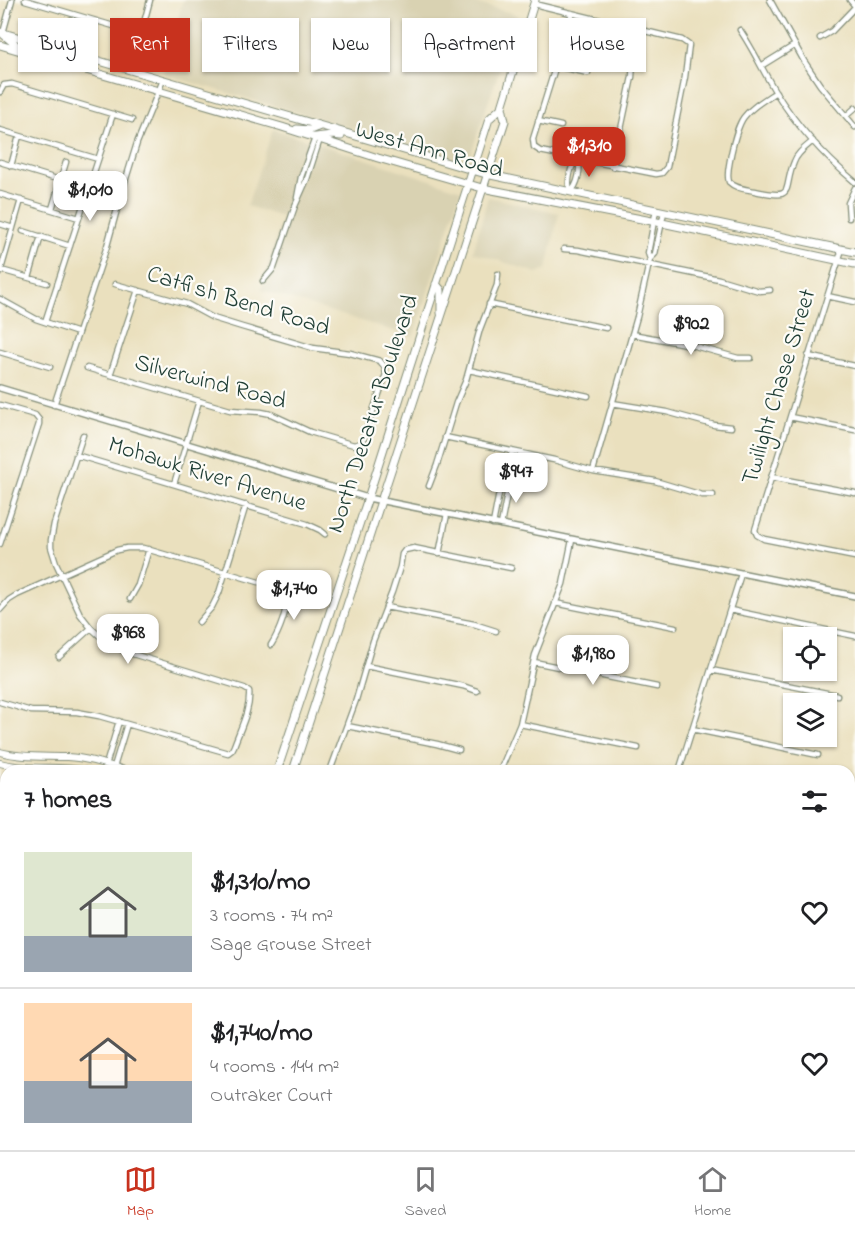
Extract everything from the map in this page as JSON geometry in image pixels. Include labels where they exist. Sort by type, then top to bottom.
[{"type":"main road","name":"North Decatur Boulevard","points":[[295,765],[505,121],[502,107],[535,2]]},
{"type":"main road","points":[[1,33],[18,46]]},
{"type":"main road","name":"West Ann Road","points":[[1,33],[486,174],[855,252]]},
{"type":"main road","name":"West Ann Road","points":[[0,45],[18,50]]},
{"type":"main road","name":"West Ann Road","points":[[92,72],[482,188],[855,264]]},
{"type":"main road","name":"North Decatur Boulevard","points":[[279,765],[368,498],[489,119],[502,107]]},
{"type":"main road","points":[[282,127],[310,130],[320,126]]},
{"type":"main road","points":[[317,139],[332,135],[362,138]]},
{"type":"main road","points":[[436,284],[441,290],[441,318]]},
{"type":"main road","points":[[420,335],[434,340]]},
{"type":"main road","points":[[0,752],[86,759],[104,765]]},
{"type":"street","points":[[1,33],[12,0]]},
{"type":"street","points":[[25,0],[141,34],[150,0]]},
{"type":"street","points":[[770,0],[820,85],[855,127]]},
{"type":"street","points":[[820,38],[832,31],[855,6],[850,0]]},
{"type":"street","points":[[535,2],[592,18]]},
{"type":"street","points":[[570,18],[572,13]]},
{"type":"street","points":[[740,30],[776,92],[793,116],[813,141],[855,182]]},
{"type":"street","points":[[554,72],[533,139],[534,147],[540,151],[613,167],[662,173],[667,167],[689,45],[682,39],[646,31]]},
{"type":"street","points":[[761,66],[795,45]]},
{"type":"street","points":[[583,72],[588,73]]},
{"type":"street","points":[[613,167],[632,72]]},
{"type":"street","points":[[54,405],[107,246],[137,144],[163,80]]},
{"type":"street","points":[[0,92],[4,85],[12,84],[132,120]]},
{"type":"street","points":[[776,92],[750,109],[740,123],[728,172],[729,182],[737,188],[774,195],[784,193],[788,188],[795,159],[813,141]]},
{"type":"street","points":[[846,117],[855,108]]},
{"type":"street","points":[[45,322],[113,114]]},
{"type":"street","points":[[538,122],[561,126]]},
{"type":"street","points":[[0,130],[98,159]]},
{"type":"street","points":[[11,166],[20,136]]},
{"type":"street","points":[[263,281],[274,268],[295,206],[301,177],[317,139]]},
{"type":"street","points":[[570,192],[568,186],[573,164],[577,159]]},
{"type":"street","points":[[0,162],[60,180]]},
{"type":"street","points":[[52,209],[66,162]]},
{"type":"street","points":[[849,218],[849,203],[855,188]]},
{"type":"street","points":[[0,194],[80,218]]},
{"type":"street","points":[[21,200],[0,272],[47,283]]},
{"type":"street","points":[[593,471],[642,300],[651,259],[648,252],[660,211]]},
{"type":"street","points":[[0,224],[13,228]]},
{"type":"street","points":[[23,231],[70,246]]},
{"type":"street","points":[[29,278],[41,236]]},
{"type":"street","points":[[564,249],[719,279],[759,291],[770,290]]},
{"type":"street","name":"Twilight Chase Street","points":[[842,249],[755,531],[764,539],[855,557]]},
{"type":"street","points":[[429,486],[469,370],[480,329],[497,285],[498,274]]},
{"type":"street","name":"Catfish Bend Road","points":[[115,284],[186,304],[213,318],[313,348],[360,355],[380,361],[386,374],[363,440],[358,445]]},
{"type":"street","points":[[110,375],[138,290]]},
{"type":"street","points":[[827,296],[855,302]]},
{"type":"street","points":[[0,299],[28,315],[78,333]]},
{"type":"street","points":[[489,304],[606,328]]},
{"type":"street","points":[[632,334],[691,345],[738,358],[751,358]]},
{"type":"street","points":[[0,352],[50,367]]},
{"type":"street","points":[[808,357],[855,366]]},
{"type":"street","name":"Silverwind Road","points":[[87,368],[230,410],[271,414],[310,432],[358,445]]},
{"type":"street","points":[[469,370],[588,396]]},
{"type":"street","points":[[0,388],[368,498],[855,597]]},
{"type":"street","points":[[174,484],[199,401]]},
{"type":"street","points":[[612,403],[667,412],[714,425],[731,427]]},
{"type":"street","points":[[0,405],[37,417],[39,424],[0,544]]},
{"type":"street","points":[[790,417],[855,430]]},
{"type":"street","points":[[0,702],[31,711],[77,712],[119,721],[228,753],[232,750],[239,732],[249,691],[126,652],[103,639],[91,628],[76,606],[53,555],[51,540],[83,435]]},
{"type":"street","points":[[445,437],[554,460],[593,471],[655,482],[702,495],[713,495]]},
{"type":"street","points":[[493,524],[512,451]]},
{"type":"street","name":"Mohawk River Avenue","points":[[76,455],[307,524],[326,534]]},
{"type":"street","points":[[771,477],[855,493]]},
{"type":"street","points":[[501,525],[507,494],[505,485]]},
{"type":"street","points":[[199,622],[216,600],[246,505]]},
{"type":"street","points":[[497,507],[504,508]]},
{"type":"street","points":[[439,554],[447,514]]},
{"type":"street","points":[[502,765],[519,724],[541,638],[563,584],[572,540]]},
{"type":"street","points":[[0,610],[16,595],[117,550],[136,547],[226,571],[262,583],[285,594],[288,601],[287,606],[271,645]]},
{"type":"street","points":[[332,765],[359,692],[373,642],[405,550],[414,548],[511,568]]},
{"type":"street","points":[[130,599],[138,585],[149,549]]},
{"type":"street","points":[[682,765],[741,574]]},
{"type":"street","points":[[555,603],[675,627]]},
{"type":"street","points":[[387,607],[474,624],[496,631]]},
{"type":"street","points":[[730,610],[855,636]]},
{"type":"street","points":[[59,657],[91,628]]},
{"type":"street","points":[[534,662],[657,687]]},
{"type":"street","points":[[366,666],[456,684],[477,691]]},
{"type":"street","points":[[711,670],[827,693]]},
{"type":"street","points":[[110,765],[119,721]]},
{"type":"street","points":[[111,765],[127,724]]},
{"type":"street","points":[[519,724],[638,748]]},
{"type":"street","points":[[347,726],[459,750]]},
{"type":"street","points":[[692,729],[818,755]]},
{"type":"street","points":[[114,739],[122,741]]},
{"type":"shaded area","points":[[183,0],[465,0],[518,15],[517,18],[402,18],[402,72],[499,72],[468,162],[163,74],[164,72],[190,72],[190,18],[178,18]]},
{"type":"shaded area","points":[[273,129],[461,190],[413,337],[261,290],[282,217],[247,206]]},
{"type":"shaded area","points":[[488,197],[559,213],[547,269],[537,273],[473,252]]}]
